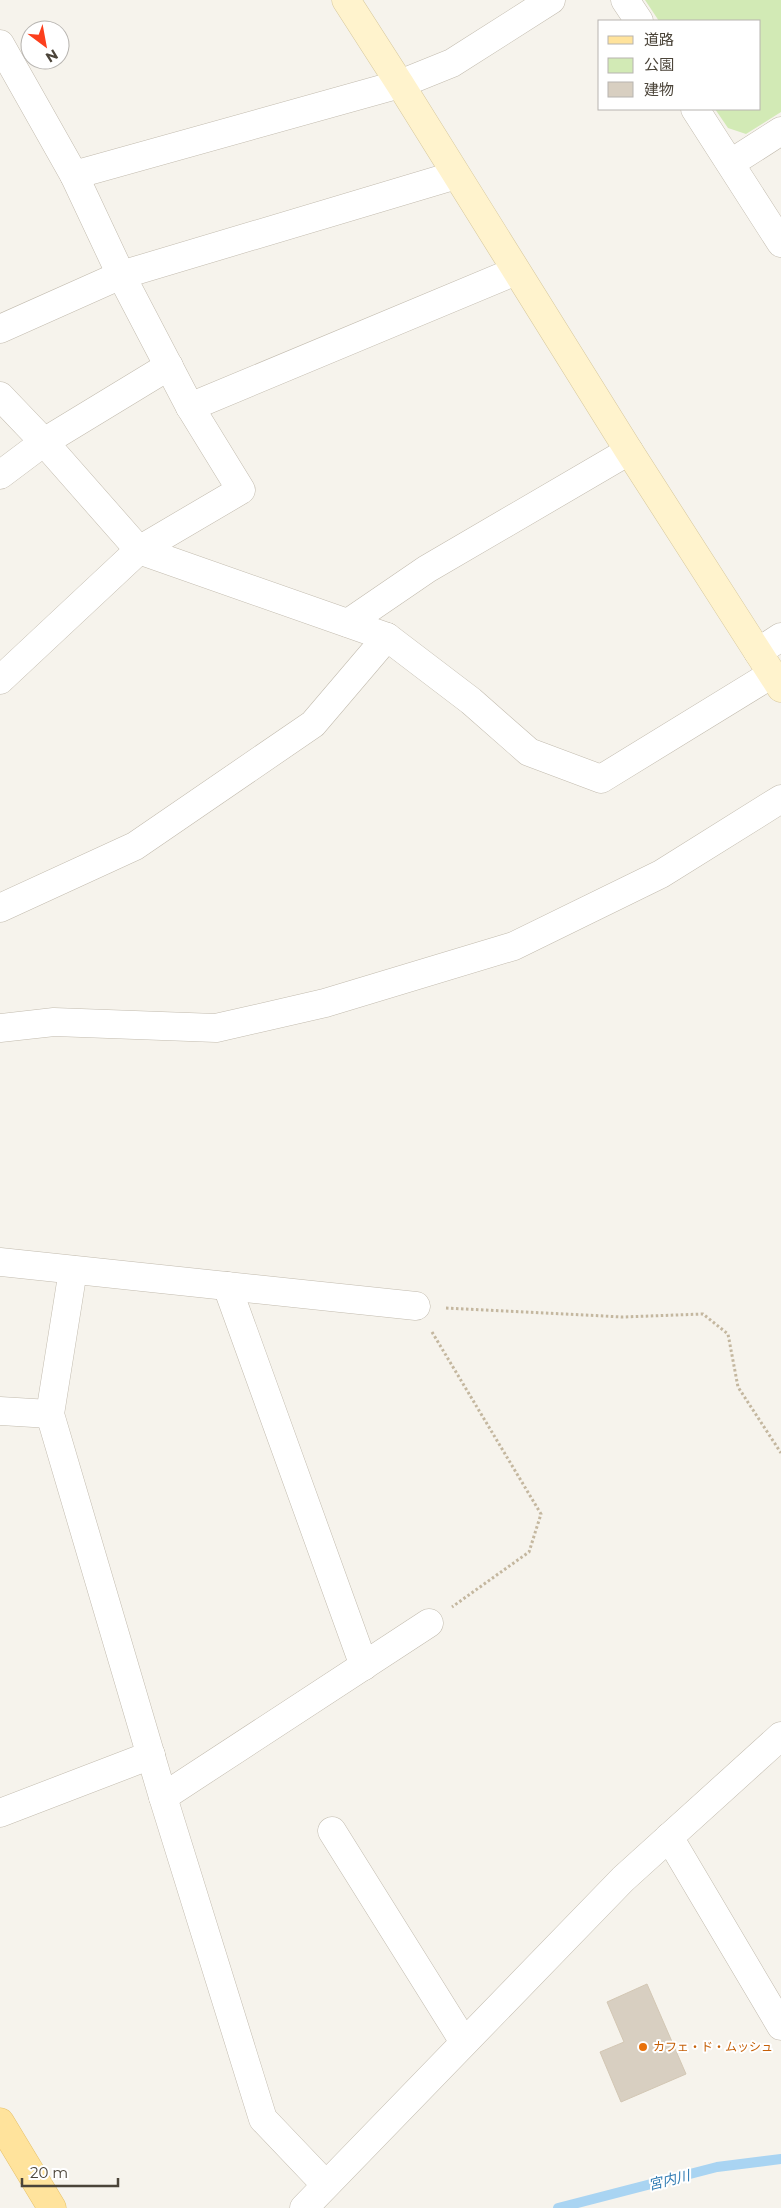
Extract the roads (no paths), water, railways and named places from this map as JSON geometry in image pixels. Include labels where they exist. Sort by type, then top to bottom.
[{"type":"main road","points":[[0,2122],[52,2208]]},
{"type":"street","points":[[0,396],[44,442],[139,550],[387,638],[471,701],[529,752],[601,779],[777,681],[629,451],[346,0]]},
{"type":"street","points":[[74,175],[400,84],[452,63],[550,0]]},
{"type":"street","points":[[625,0],[638,20]]},
{"type":"street","points":[[0,44],[74,175],[121,275],[190,407],[241,490],[139,550],[0,680]]},
{"type":"street","points":[[697,110],[781,243]]},
{"type":"street","points":[[731,163],[781,131]]},
{"type":"street","points":[[0,329],[121,275],[456,175]]},
{"type":"street","points":[[190,407],[516,271]]},
{"type":"street","points":[[0,475],[44,442],[169,366]]},
{"type":"street","points":[[348,623],[427,569],[629,451]]},
{"type":"street","points":[[758,652],[781,637]]},
{"type":"street","points":[[0,908],[135,846],[313,724],[387,638]]},
{"type":"street","points":[[0,1028],[54,1022],[216,1028],[325,1003],[514,946],[661,874],[781,799]]},
{"type":"street","points":[[0,1262],[416,1306]]},
{"type":"street","points":[[73,1270],[50,1414],[163,1797],[263,2119],[325,2184]]},
{"type":"street","points":[[227,1286],[364,1666]]},
{"type":"street","points":[[0,1411],[50,1414]]},
{"type":"street","points":[[163,1797],[429,1623]]},
{"type":"street","points":[[304,2208],[325,2184],[623,1879],[781,1736]]},
{"type":"street","points":[[0,1812],[151,1755]]},
{"type":"street","points":[[332,1832],[464,2042]]},
{"type":"street","points":[[669,1837],[781,2026]]},
{"type":"waterway","name":"宮内川","points":[[558,2208],[717,2167],[781,2159]]},
{"type":"place","name":"カフェ・ド・ムッシュ","points":[[643,2047]]}]
